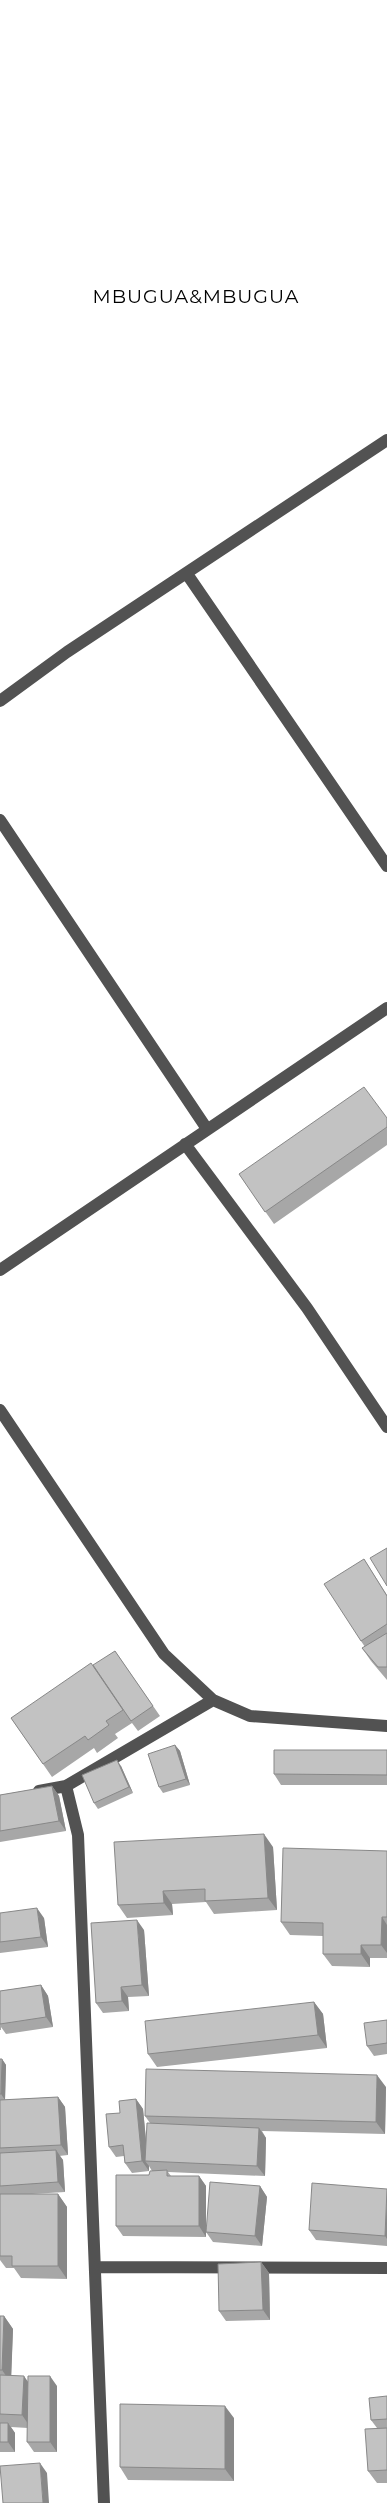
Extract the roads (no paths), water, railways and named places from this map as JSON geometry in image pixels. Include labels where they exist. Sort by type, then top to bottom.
[{"type":"street","points":[[0,701],[66,652],[187,574],[387,440]]},
{"type":"street","points":[[187,574],[387,866]]},
{"type":"street","points":[[0,820],[207,1129]]},
{"type":"street","points":[[0,1270],[387,1008]]},
{"type":"street","points":[[185,1144],[307,1308],[387,1427]]},
{"type":"street","points":[[0,1410],[164,1654],[213,1700],[250,1716],[387,1726]]},
{"type":"street","points":[[28,1792],[66,1786],[213,1700]]},
{"type":"street","points":[[66,1786],[78,1835],[104,2503]]},
{"type":"street","points":[[95,2267],[387,2268]]},
{"type":"district","name":"MBUGUA&MBUGUA","points":[[196,296]]}]
